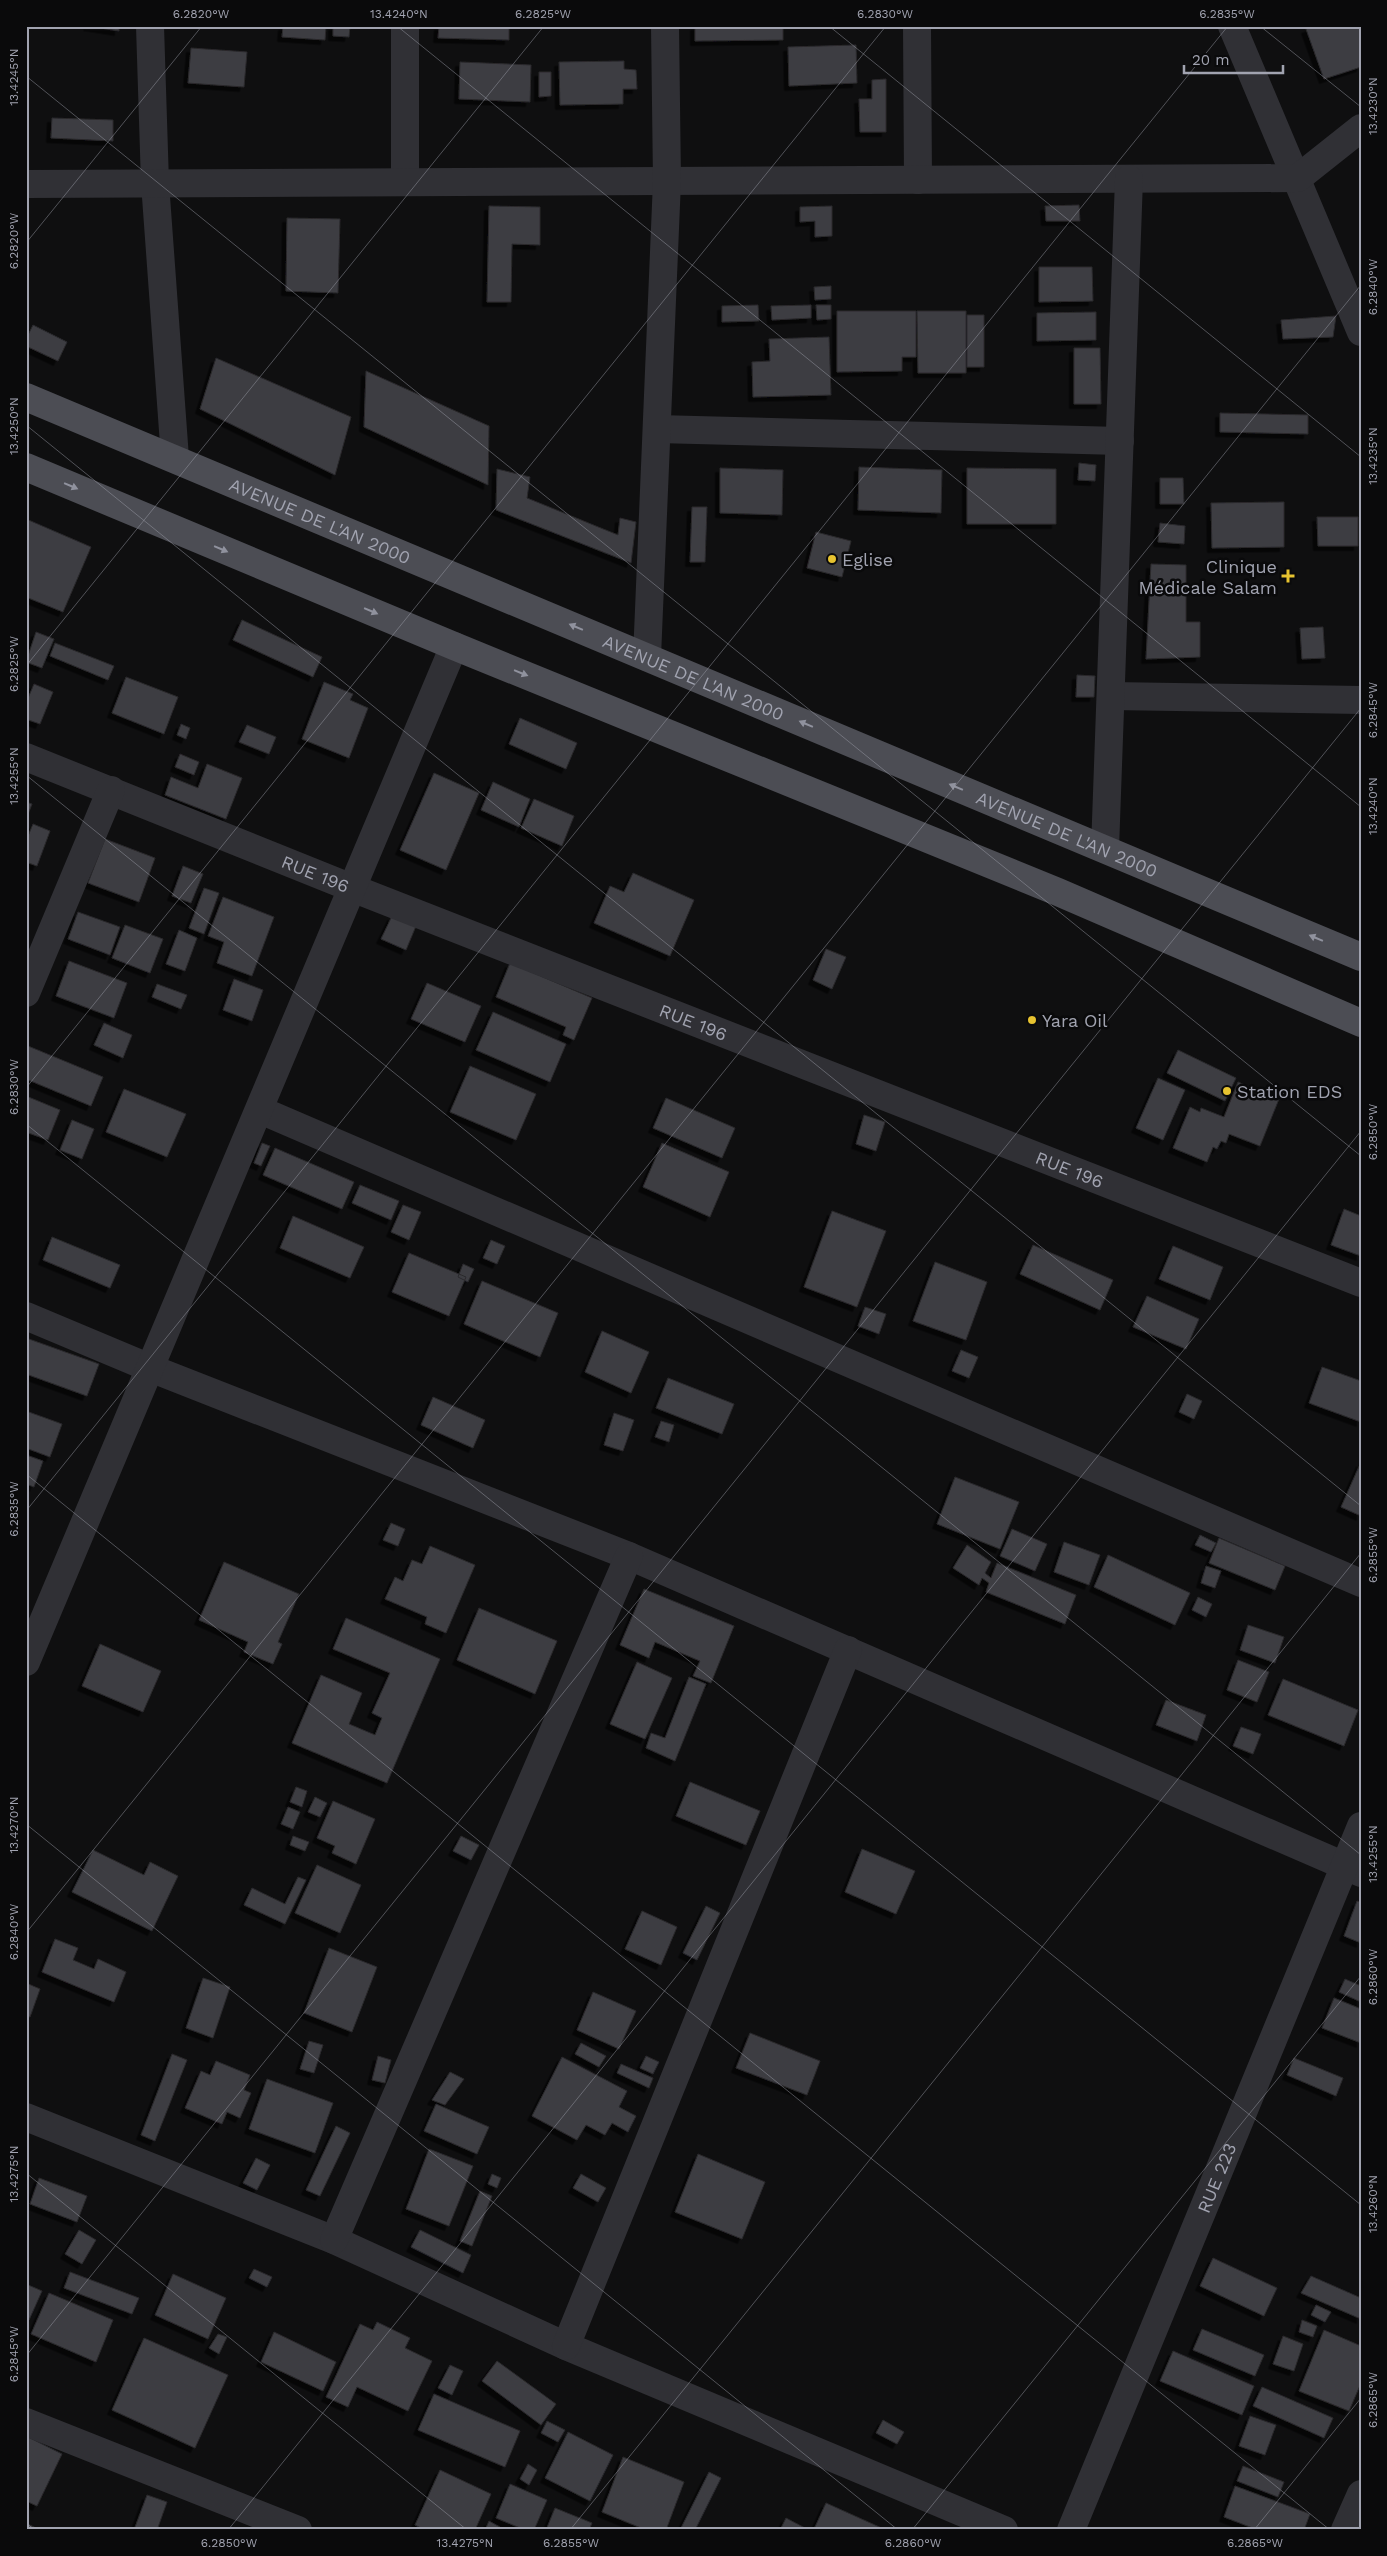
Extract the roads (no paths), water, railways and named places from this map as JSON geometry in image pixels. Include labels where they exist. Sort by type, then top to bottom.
[{"type":"main road","name":"AVENUE DE L'AN 2000","points":[[26,397],[1361,957]]},
{"type":"main road","points":[[26,467],[454,646],[1058,892],[1361,1024]]},
{"type":"street","points":[[150,26],[155,183],[175,458]]},
{"type":"street","points":[[405,26],[406,182]]},
{"type":"street","points":[[647,657],[667,181],[665,26]]},
{"type":"street","points":[[917,26],[918,180]]},
{"type":"street","points":[[1232,26],[1298,178],[1361,332]]},
{"type":"street","points":[[26,184],[1298,178],[1361,128]]},
{"type":"street","points":[[1105,849],[1112,696],[1129,179]]},
{"type":"street","points":[[657,429],[1120,440]]},
{"type":"street","points":[[26,1662],[454,646]]},
{"type":"street","points":[[1112,696],[1361,700]]},
{"type":"street","name":"RUE 196","points":[[26,757],[352,888],[1361,1284]]},
{"type":"street","points":[[26,993],[111,790]]},
{"type":"street","points":[[260,1110],[1361,1583]]},
{"type":"street","points":[[26,1316],[150,1368],[629,1556],[1352,1870]]},
{"type":"street","points":[[334,2240],[629,1556]]},
{"type":"street","points":[[566,2346],[848,1650]]},
{"type":"street","name":"RUE 223","points":[[1071,2530],[1352,1870],[1361,1826]]},
{"type":"street","points":[[26,2117],[334,2240],[566,2346],[1004,2530]]},
{"type":"street","points":[[26,2422],[298,2530]]},
{"type":"street","points":[[1345,2530],[1361,2494]]},
{"type":"place","name":"Eglise","points":[[832,559]]},
{"type":"place","name":"Clinique Médicale Salam","points":[[1288,576]]},
{"type":"place","name":"Yara Oil","points":[[1032,1020]]},
{"type":"place","name":"Station EDS","points":[[1227,1091]]}]
